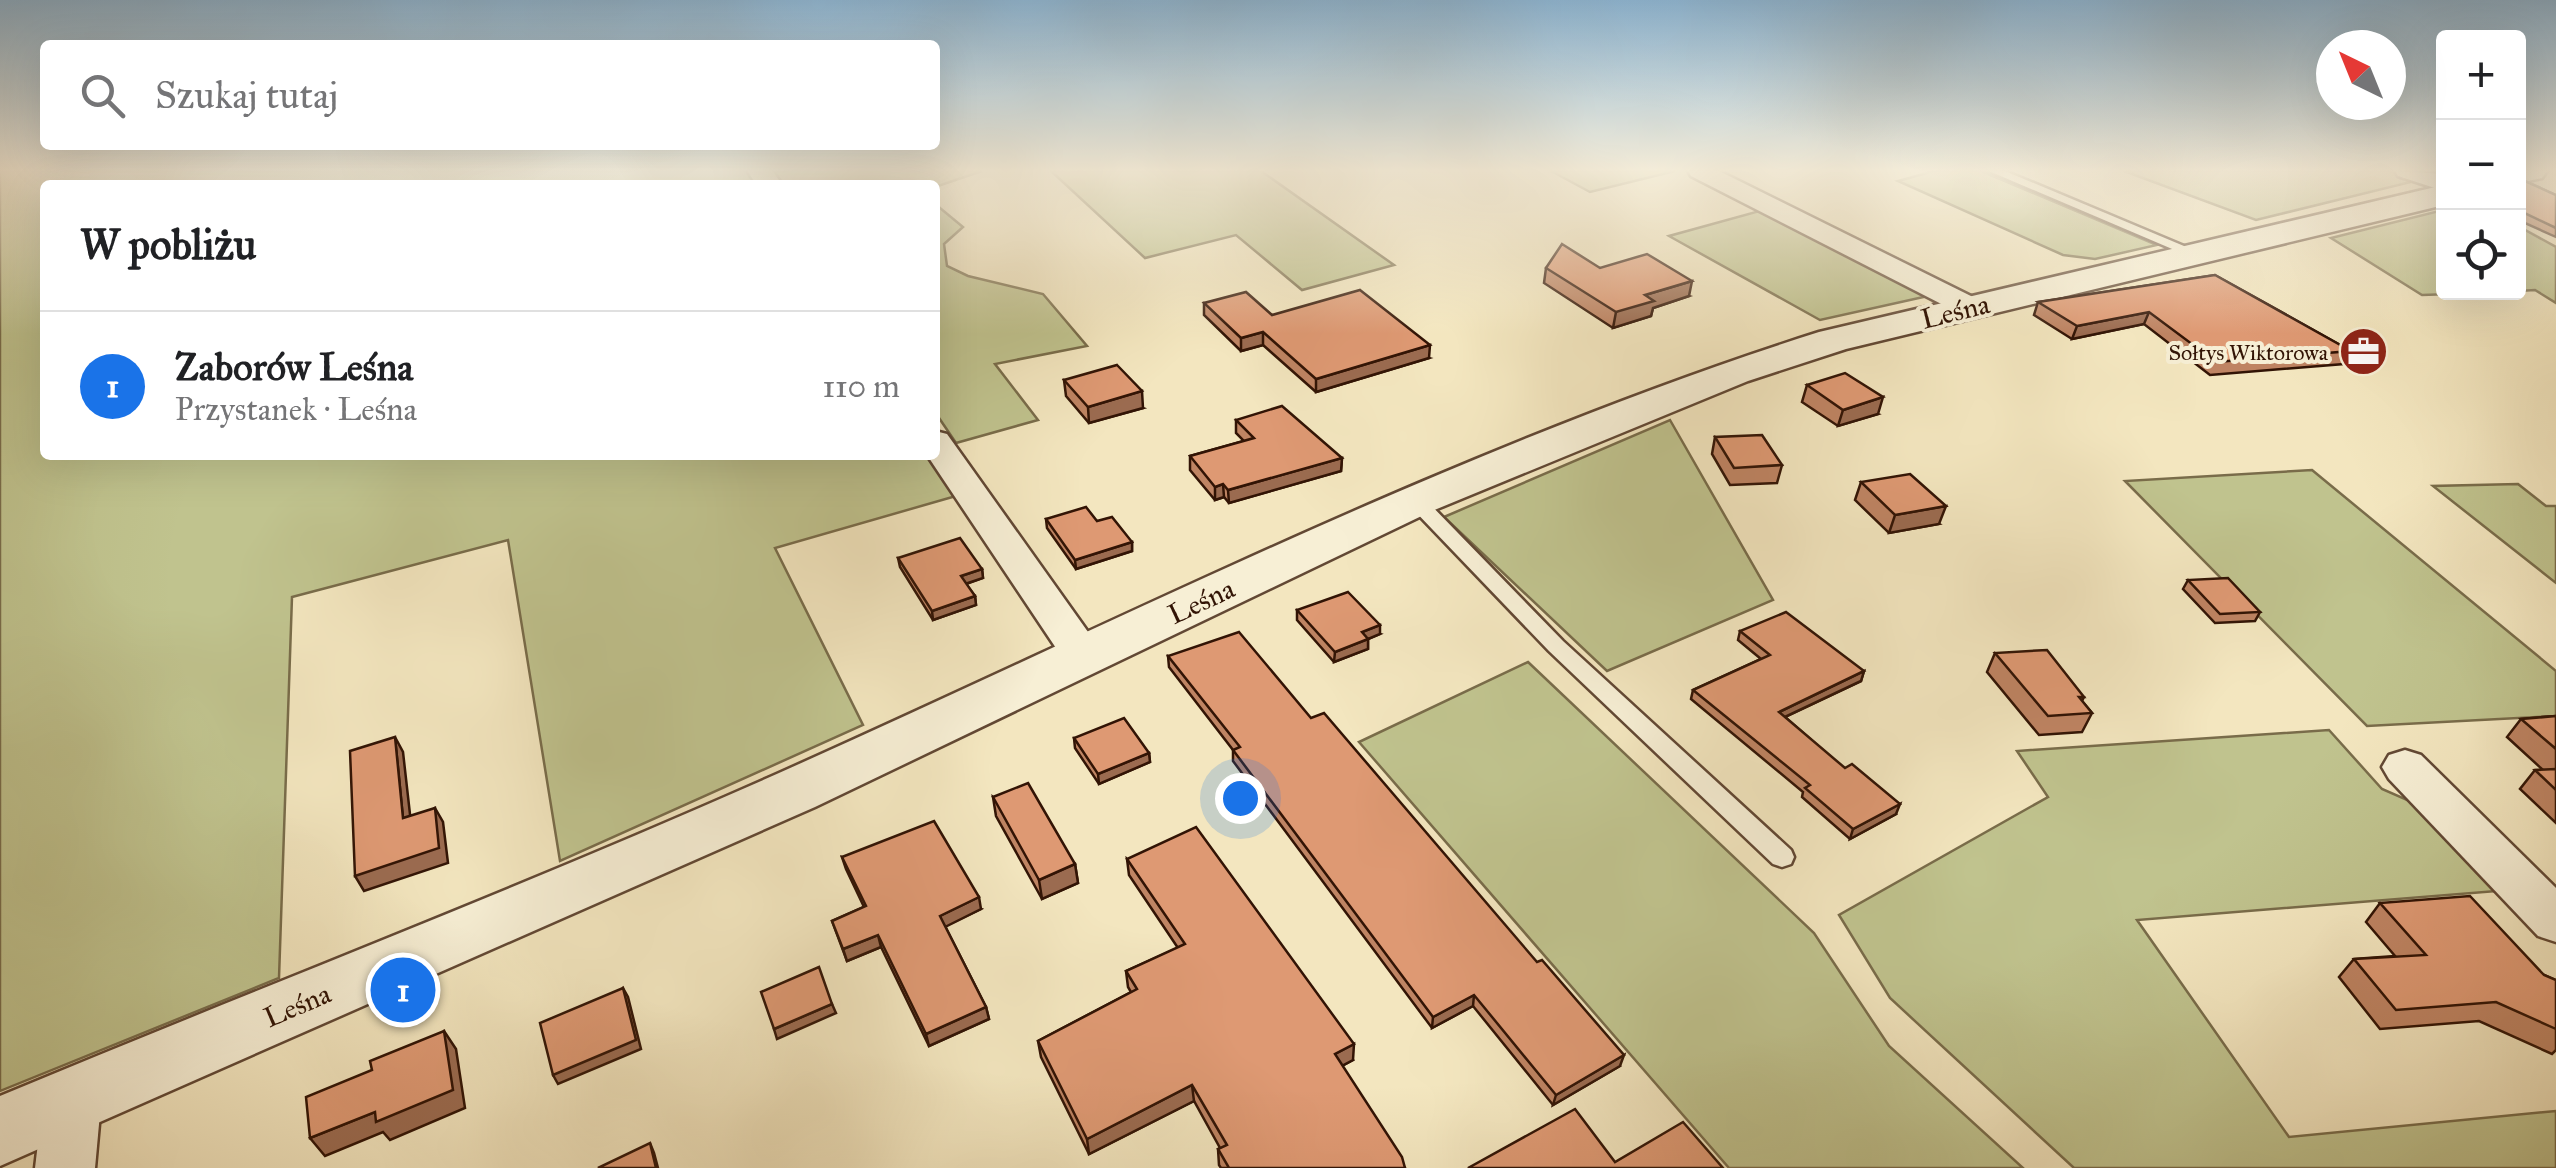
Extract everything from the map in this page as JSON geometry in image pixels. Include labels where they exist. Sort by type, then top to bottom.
[{"type":"street","points":[[1809,226],[1970,307]]},
{"type":"street","name":"Leśna","points":[[0,1131],[68,1135],[1416,501],[1734,372],[1833,340],[2316,226]]},
{"type":"street","points":[[940,448],[1083,656]]},
{"type":"street","points":[[2406,768],[2556,921]]},
{"type":"lane","points":[[2128,226],[2196,254]]},
{"type":"lane","points":[[1416,501],[1556,646],[1782,856]]},
{"type":"green space","points":[[0,226],[40,226],[40,460],[931,460],[956,496],[775,548],[863,725],[560,861],[508,540],[292,597],[279,978],[0,1091]]},
{"type":"green space","points":[[940,226],[963,227],[944,244],[947,266],[968,276],[1043,294],[1087,346],[995,364],[1038,420],[956,443],[940,419]]},
{"type":"green space","points":[[1110,226],[1338,226],[1394,265],[1302,290],[1236,235],[1145,258]]},
{"type":"green space","points":[[1707,226],[1793,226],[1928,296],[1820,320],[1669,236]]},
{"type":"green space","points":[[1997,226],[2111,226],[2157,245],[2095,259],[2063,255]]},
{"type":"green space","points":[[2381,226],[2436,226],[2436,295],[2422,295],[2331,238]]},
{"type":"green space","points":[[2526,230],[2556,247],[2556,303],[2535,290],[2526,291]]},
{"type":"green space","points":[[1670,420],[1773,600],[1607,671],[1444,517]]},
{"type":"green space","points":[[2312,470],[2556,671],[2556,716],[2367,726],[2125,481]]},
{"type":"green space","points":[[2518,484],[2546,506],[2556,506],[2556,583],[2433,486]]},
{"type":"green space","points":[[1528,662],[1814,933],[1889,1046],[2023,1168],[1729,1168],[1359,742]]},
{"type":"green space","points":[[2329,730],[2382,789],[2412,802],[2497,891],[2137,920],[2289,1137],[2556,1111],[2556,1168],[2074,1168],[1890,998],[1839,915],[2048,797],[2017,751]]},
{"type":"building","points":[[1562,244],[1600,268],[1647,254],[1692,281],[1645,295],[1654,301],[1616,312],[1546,268]]},
{"type":"building","points":[[2215,275],[2351,351],[2216,362],[2149,312],[2077,326],[2038,302]]},
{"type":"building","points":[[1360,290],[1430,345],[1316,379],[1263,332],[1241,338],[1204,303],[1246,292],[1272,315]]},
{"type":"building","points":[[1117,365],[1142,391],[1088,407],[1064,380]]},
{"type":"building","points":[[1845,373],[1883,397],[1843,410],[1807,385]]},
{"type":"building","points":[[1282,406],[1342,458],[1228,490],[1223,484],[1215,487],[1190,456],[1254,438],[1236,420]]},
{"type":"building","points":[[1762,435],[1782,465],[1734,468],[1715,437]]},
{"type":"building","points":[[1910,474],[1946,506],[1895,515],[1861,482]]},
{"type":"building","points":[[1086,507],[1097,521],[1112,517],[1132,542],[1075,560],[1046,519]]},
{"type":"building","points":[[960,538],[982,569],[961,576],[975,596],[932,611],[898,558]]},
{"type":"building","points":[[2228,578],[2260,612],[2220,614],[2188,580]]},
{"type":"building","points":[[1348,592],[1380,625],[1362,632],[1368,639],[1335,652],[1297,610]]},
{"type":"building","points":[[1786,612],[1864,671],[1779,712],[1845,768],[1852,764],[1900,804],[1853,829],[1805,788],[1810,785],[1693,690],[1770,655],[1740,631]]},
{"type":"building","points":[[1239,632],[1311,718],[1324,713],[1537,962],[1542,960],[1624,1055],[1556,1095],[1474,995],[1433,1017],[1233,750],[1240,747],[1168,656]]},
{"type":"building","points":[[2047,650],[2092,713],[2048,716],[1995,653]]},
{"type":"building","points":[[2556,716],[2556,749],[2521,719]]},
{"type":"building","points":[[1124,718],[1149,753],[1098,774],[1074,738]]},
{"type":"building","points":[[395,737],[403,818],[435,808],[439,848],[355,876],[350,751]]},
{"type":"building","points":[[2556,769],[2556,790],[2535,770]]},
{"type":"building","points":[[1028,783],[1075,864],[1039,880],[993,797]]},
{"type":"building","points":[[934,821],[979,897],[940,916],[986,1007],[926,1034],[878,935],[843,949],[832,921],[866,906],[842,857]]},
{"type":"building","points":[[1196,827],[1354,1044],[1335,1054],[1402,1157],[1405,1168],[1229,1168],[1218,1149],[1227,1145],[1192,1085],[1087,1139],[1038,1041],[1137,989],[1126,971],[1185,944],[1127,859]]},
{"type":"building","points":[[2470,896],[2544,975],[2556,980],[2556,1029],[2496,1002],[2396,1010],[2354,959],[2426,955],[2380,903]]},
{"type":"building","points":[[819,967],[832,1004],[774,1029],[761,992]]},
{"type":"building","points":[[623,988],[636,1040],[553,1075],[540,1023]]},
{"type":"building","points":[[444,1031],[453,1090],[376,1122],[375,1112],[310,1138],[306,1097],[372,1070],[370,1061]]},
{"type":"building","points":[[1575,1109],[1615,1162],[1683,1122],[1723,1168],[1468,1168]]},
{"type":"building","points":[[650,1143],[656,1168],[598,1168]]},
{"type":"place","name":"Sołtys Wiktorowa","points":[[2363,352]]},
{"type":"place","name":"Zaborów Leśna","points":[[403,990]]}]
